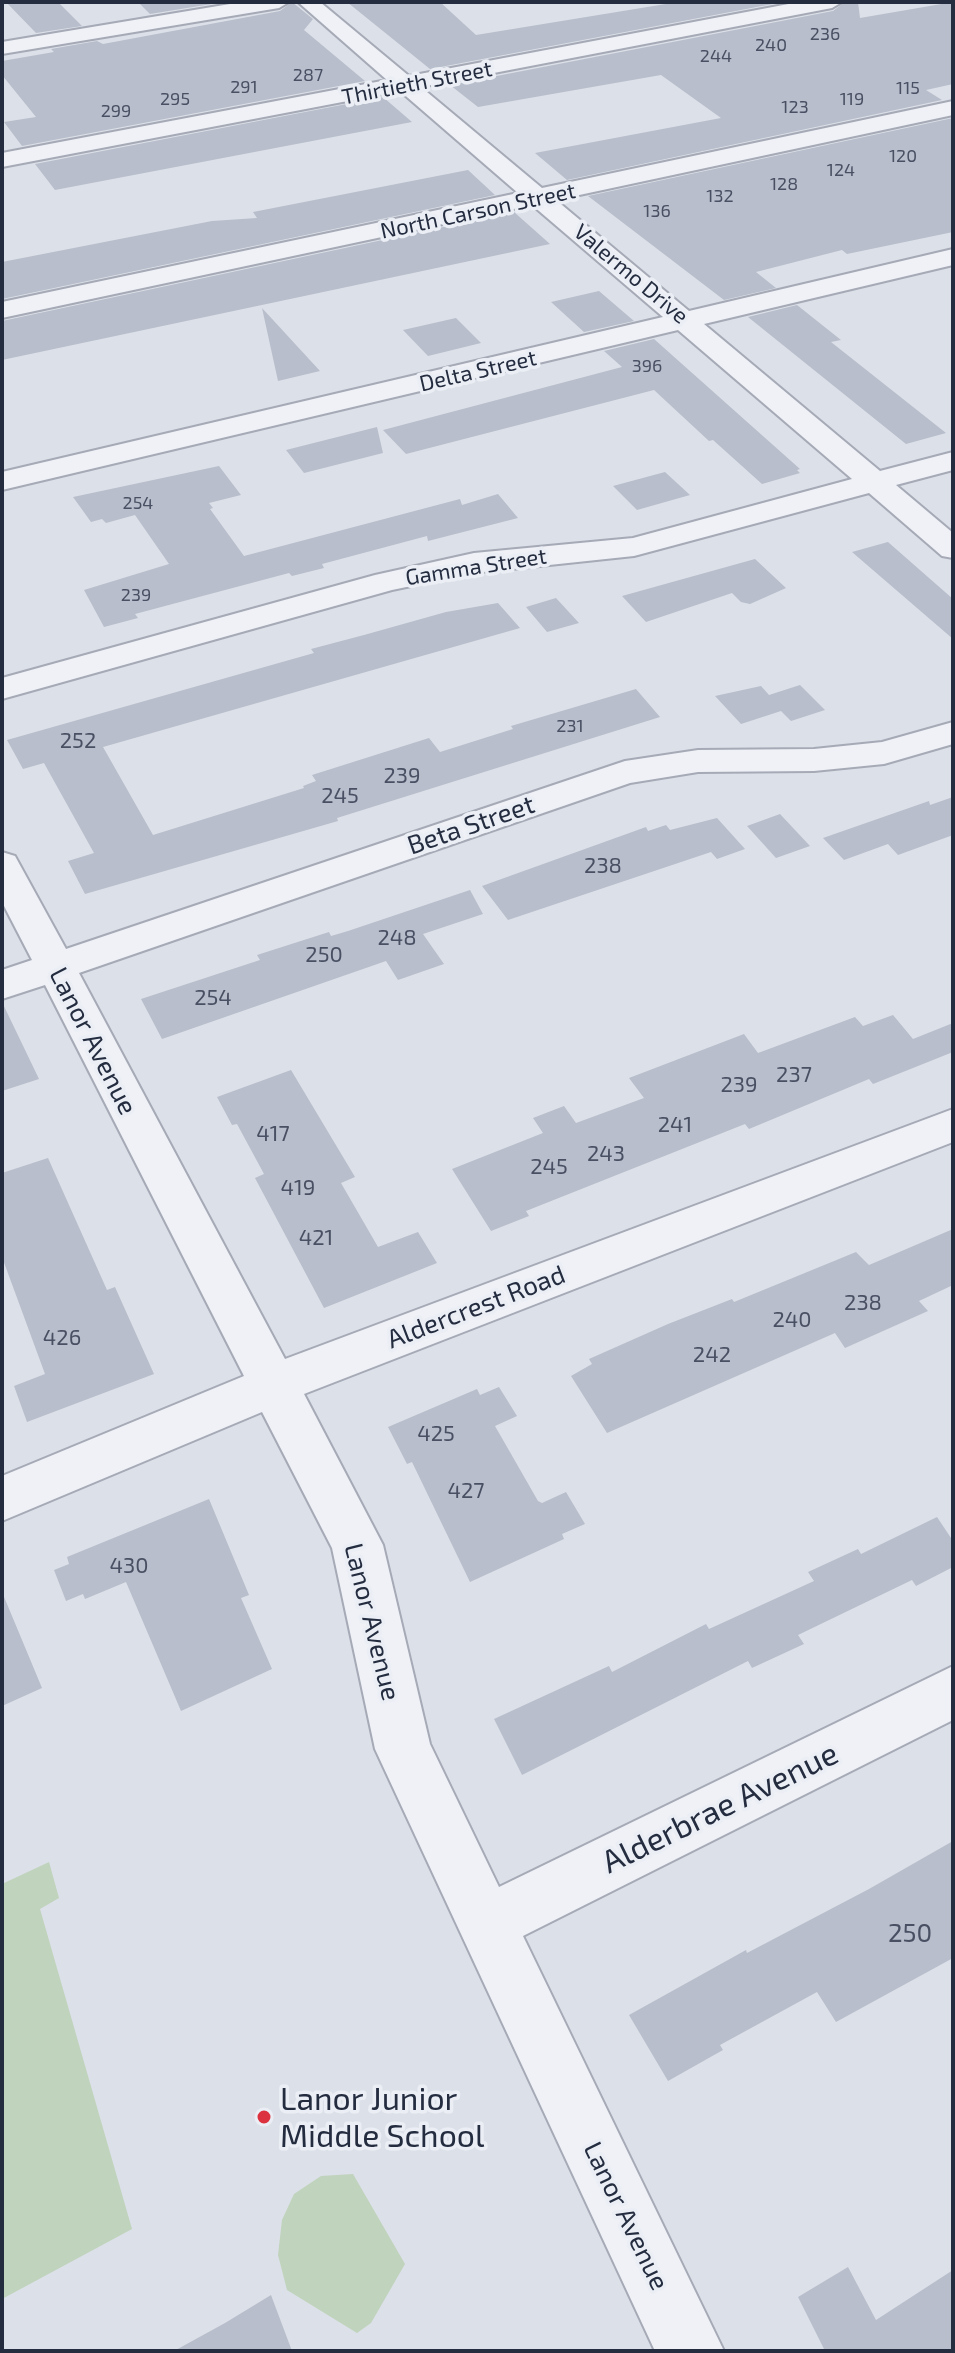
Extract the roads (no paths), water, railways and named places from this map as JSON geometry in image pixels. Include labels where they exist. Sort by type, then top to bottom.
[{"type":"street","points":[[2,48],[279,2]]},
{"type":"street","name":"Valermo Drive","points":[[308,2],[953,549]]},
{"type":"street","name":"Thirtieth Street","points":[[2,160],[832,2]]},
{"type":"street","points":[[111,10],[128,26]]},
{"type":"street","name":"North Carson Street","points":[[2,310],[953,108]]},
{"type":"street","name":"Delta Street","points":[[2,481],[688,322],[953,257]]},
{"type":"street","name":"Gamma Street","points":[[2,689],[386,582],[474,563],[634,547],[953,461]]},
{"type":"street","name":"Beta Street","points":[[2,985],[625,772],[698,761],[814,760],[884,753],[953,733]]},
{"type":"street","name":"Lanor Avenue","points":[[2,865],[271,1386],[357,1545],[403,1749],[690,2351]]},
{"type":"street","name":"Aldercrest Road","points":[[2,1499],[271,1386],[953,1125]]},
{"type":"street","name":"Alderbrae Avenue","points":[[486,1924],[953,1692]]},
{"type":"place","name":"Lanor Junior Middle School","points":[[264,2117]]}]
